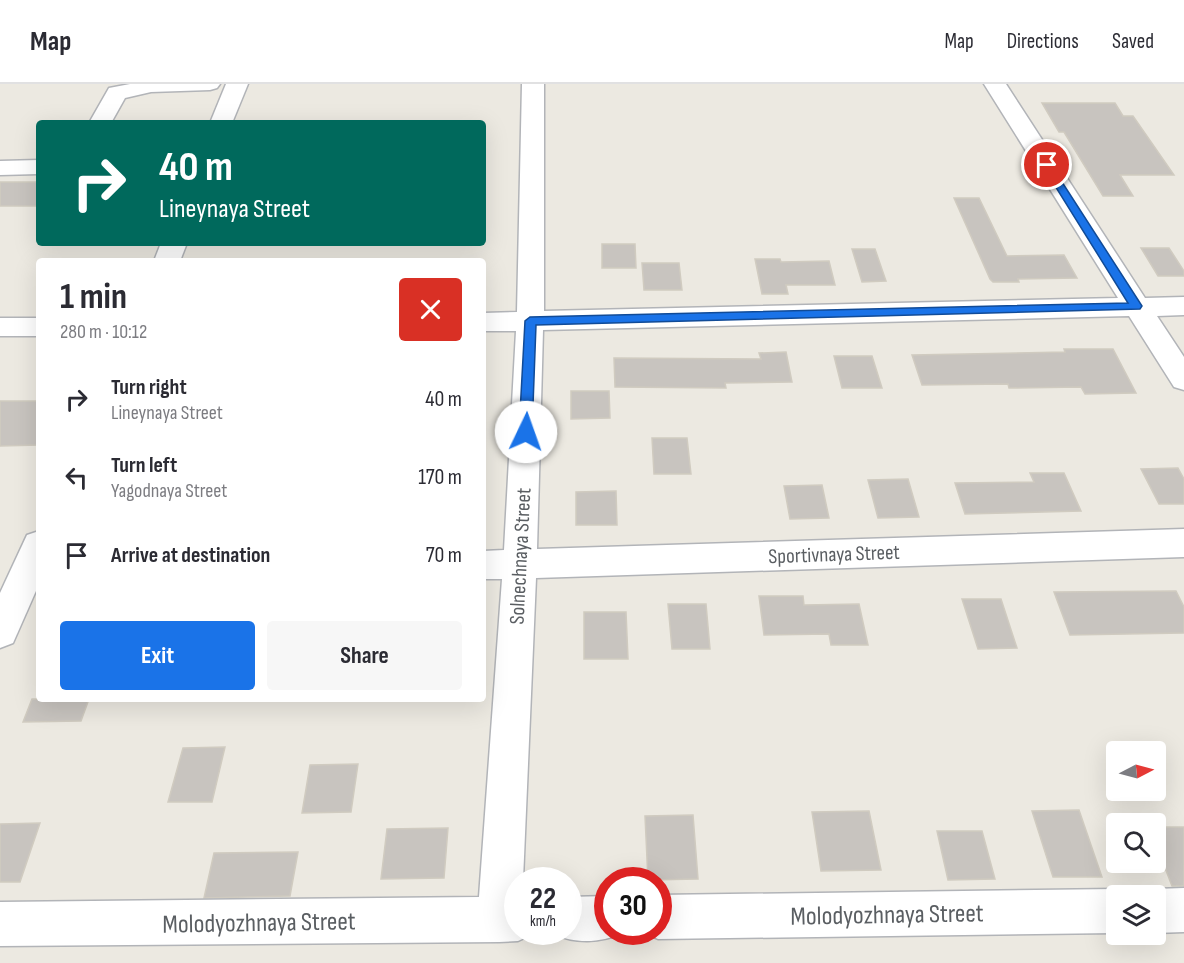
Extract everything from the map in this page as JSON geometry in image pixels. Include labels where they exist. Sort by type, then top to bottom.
[{"type":"street","points":[[102,120],[117,93],[151,86],[210,84]]},
{"type":"street","points":[[222,120],[237,84]]},
{"type":"street","name":"Solnechnaya Street","points":[[510,867],[530,321],[533,84]]},
{"type":"street","points":[[995,84],[1184,380]]},
{"type":"street","points":[[0,168],[36,167]]},
{"type":"street","points":[[486,322],[1184,306]]},
{"type":"street","points":[[0,327],[36,327]]},
{"type":"street","name":"Sportivnaya Street","points":[[486,565],[1184,543]]},
{"type":"street","points":[[0,632],[21,576],[36,550]]},
{"type":"street","points":[[1166,911],[1184,910]]},
{"type":"street","name":"Molodyozhnaya Street","points":[[672,917],[1106,911]]},
{"type":"street","name":"Molodyozhnaya Street","points":[[0,924],[504,919]]},
{"type":"building","points":[[1042,103],[1115,103],[1123,116],[1133,116],[1174,175],[1120,175],[1133,196],[1103,196],[1064,132],[1059,132]]},
{"type":"building","points":[[0,182],[36,182],[36,206],[0,206]]},
{"type":"building","points":[[954,198],[979,198],[1007,256],[1064,255],[1077,278],[1018,279],[1019,282],[993,282]]},
{"type":"building","points":[[602,244],[635,244],[636,268],[602,268]]},
{"type":"building","points":[[1141,248],[1169,248],[1184,271],[1184,276],[1158,276]]},
{"type":"building","points":[[852,249],[875,249],[886,281],[862,282]]},
{"type":"building","points":[[755,259],[780,259],[781,262],[829,261],[835,285],[786,285],[788,294],[762,294]]},
{"type":"building","points":[[642,263],[679,263],[682,290],[644,290]]},
{"type":"building","points":[[1064,349],[1113,349],[1136,393],[1085,394],[1081,387],[1009,388],[1008,384],[922,385],[912,355],[1065,352]]},
{"type":"building","points":[[786,352],[792,382],[725,383],[726,388],[615,387],[614,358],[761,359],[759,353]]},
{"type":"building","points":[[834,356],[872,356],[882,388],[842,388]]},
{"type":"building","points":[[571,391],[609,391],[610,418],[571,419]]},
{"type":"building","points":[[0,401],[36,401],[36,445],[0,446]]},
{"type":"building","points":[[652,438],[687,438],[691,474],[654,474]]},
{"type":"building","points":[[1178,468],[1184,479],[1184,504],[1159,504],[1141,469]]},
{"type":"building","points":[[1030,473],[1064,473],[1081,511],[965,514],[955,483],[1034,482]]},
{"type":"building","points":[[908,479],[919,517],[878,518],[868,480]]},
{"type":"building","points":[[822,485],[829,518],[790,519],[784,486]]},
{"type":"building","points":[[616,491],[617,525],[576,525],[576,492]]},
{"type":"building","points":[[1176,591],[1184,607],[1184,633],[1070,635],[1054,592]]},
{"type":"building","points":[[759,596],[803,596],[804,605],[859,604],[868,645],[831,645],[829,634],[764,635]]},
{"type":"building","points":[[962,599],[1001,599],[1017,648],[978,649]]},
{"type":"building","points":[[668,604],[706,604],[710,649],[672,649]]},
{"type":"building","points":[[584,612],[626,612],[628,659],[584,659]]},
{"type":"building","points":[[32,699],[36,699],[36,702],[88,702],[81,721],[23,722]]},
{"type":"building","points":[[225,747],[212,802],[168,802],[183,748]]},
{"type":"building","points":[[358,764],[351,812],[302,813],[310,765]]},
{"type":"building","points":[[1079,810],[1102,877],[1053,877],[1032,811]]},
{"type":"building","points":[[869,811],[881,870],[821,871],[812,812]]},
{"type":"building","points":[[693,815],[698,879],[672,880],[672,867],[647,867],[645,816]]},
{"type":"building","points":[[40,823],[20,882],[0,882],[0,824]]},
{"type":"building","points":[[1166,827],[1184,827],[1184,886],[1172,886],[1166,870]]},
{"type":"building","points":[[448,828],[444,878],[381,879],[387,829]]},
{"type":"building","points":[[937,831],[982,831],[995,879],[948,880]]},
{"type":"building","points":[[298,852],[290,896],[204,898],[214,853]]},
{"type":"route","points":[[526,432],[530,321],[1136,306],[1047,165]]}]
